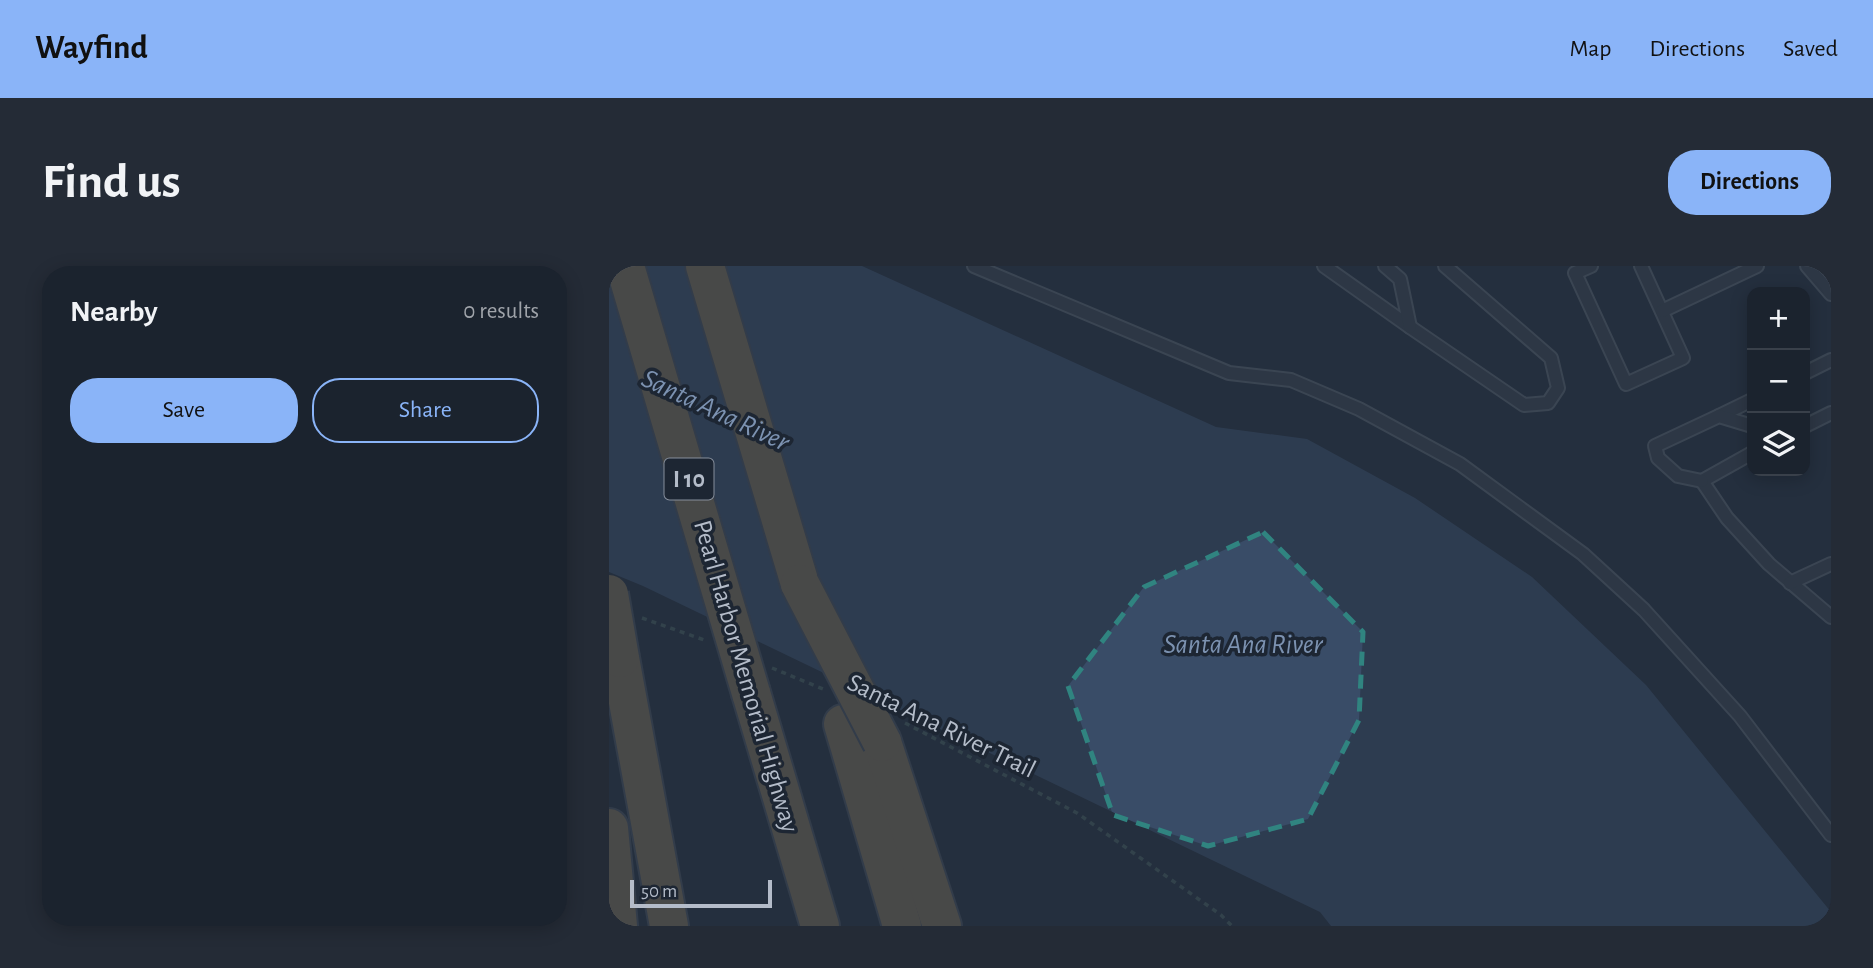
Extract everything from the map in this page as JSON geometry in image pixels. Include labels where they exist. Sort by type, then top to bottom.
[{"type":"highway","name":"Pearl Harbor Memorial Highway","points":[[625,266],[758,679],[820,926]]},
{"type":"highway","points":[[705,266],[902,926]]},
{"type":"highway","points":[[800,583],[894,732],[941,926]]},
{"type":"highway","points":[[622,605],[620,658],[669,926]]},
{"type":"highway","points":[[609,828],[618,926]]},
{"type":"lane","points":[[974,266],[1229,373],[1291,380],[1359,409],[1460,464],[1583,554],[1644,610],[1740,716],[1831,835]]},
{"type":"lane","points":[[1324,266],[1524,405],[1548,403],[1558,387],[1551,358],[1445,266]]},
{"type":"lane","points":[[1385,266],[1400,279],[1410,327]]},
{"type":"lane","points":[[1591,266],[1575,273],[1626,384],[1683,358],[1641,266]]},
{"type":"lane","points":[[1662,311],[1757,266]]},
{"type":"lane","points":[[1807,266],[1831,294]]},
{"type":"lane","points":[[1810,370],[1831,360]]},
{"type":"lane","points":[[1747,402],[1655,446],[1658,457],[1678,476],[1702,481],[1747,456]]},
{"type":"lane","points":[[1810,424],[1831,413]]},
{"type":"lane","points":[[1719,416],[1747,424]]},
{"type":"lane","points":[[1702,481],[1727,518],[1769,564],[1831,618]]},
{"type":"lane","points":[[1790,583],[1831,564]]},
{"type":"path","points":[[622,605],[713,643]]},
{"type":"path","name":"Santa Ana River Trail","points":[[758,679],[836,708]]},
{"type":"path","name":"Santa Ana River Trail","points":[[894,732],[1077,813],[1221,915],[1232,926]]},
{"type":"highlighted area","points":[[1263,532],[1363,632],[1359,720],[1308,819],[1208,846],[1113,815],[1068,686],[1144,587]]},
{"type":"water","name":"Santa Ana River","points":[[609,266],[862,266],[1216,427],[1307,439],[1415,498],[1532,577],[1646,685],[1831,912],[1831,926],[1331,926],[1320,912],[609,572]]}]
